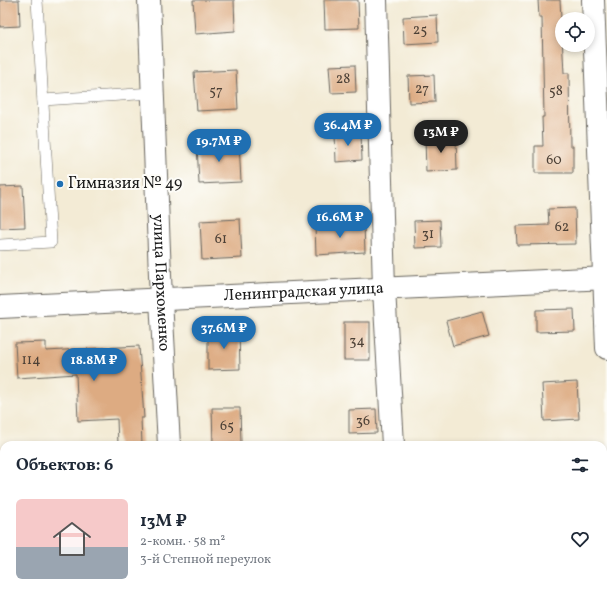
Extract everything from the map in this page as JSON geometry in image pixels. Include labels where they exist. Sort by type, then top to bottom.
[{"type":"street","name":"улица Пархоменко","points":[[149,0],[161,300],[169,441]]},
{"type":"street","points":[[376,0],[384,289],[393,441]]},
{"type":"street","points":[[593,0],[607,348]]},
{"type":"street","name":"Ленинградская улица","points":[[0,307],[605,278]]},
{"type":"lane","points":[[0,245],[51,242],[38,0]]},
{"type":"lane","points":[[43,100],[153,93]]},
{"type":"building","points":[[0,0],[19,0],[20,26],[0,27]]},
{"type":"building","points":[[193,0],[234,0],[235,31],[195,34]]},
{"type":"building","points":[[324,0],[358,0],[359,28],[325,29]]},
{"type":"building","points":[[538,0],[560,0],[561,12],[555,12],[555,52],[563,52],[564,73],[569,73],[570,146],[573,146],[573,173],[535,173],[535,146],[543,146],[542,117],[544,117],[542,17],[539,17]]},
{"type":"building","points":[[437,15],[438,42],[404,44],[403,17]]},
{"type":"building","points":[[355,65],[356,92],[331,93],[329,66]]},
{"type":"building","points":[[236,70],[238,109],[197,111],[194,72]]},
{"type":"building","points":[[434,75],[435,102],[409,103],[408,76]]},
{"type":"building","points":[[361,133],[362,160],[336,162],[335,134]]},
{"type":"building","points":[[456,136],[457,170],[426,172],[425,138]]},
{"type":"building","points":[[239,142],[241,182],[199,184],[197,144]]},
{"type":"building","points":[[23,186],[25,227],[0,228],[0,187]]},
{"type":"building","points":[[575,208],[576,244],[517,245],[516,226],[549,225],[548,209]]},
{"type":"building","points":[[240,219],[242,258],[202,260],[200,221]]},
{"type":"building","points":[[440,220],[441,247],[415,248],[414,221]]},
{"type":"building","points":[[364,224],[365,252],[316,255],[315,226]]},
{"type":"building","points":[[574,309],[575,331],[536,332],[536,310]]},
{"type":"building","points":[[482,311],[489,336],[453,346],[446,321]]},
{"type":"building","points":[[344,322],[370,322],[370,360],[344,360]]},
{"type":"building","points":[[208,331],[239,331],[240,369],[208,370]]},
{"type":"building","points":[[46,342],[46,351],[139,346],[144,418],[141,418],[142,441],[118,441],[117,419],[78,421],[76,374],[17,378],[15,343]]},
{"type":"building","points":[[577,382],[579,419],[544,421],[542,384]]},
{"type":"building","points":[[212,408],[240,408],[241,441],[213,441]]},
{"type":"building","points":[[376,409],[377,433],[349,434],[349,410]]},
{"type":"place","name":"Гимназия № 49","points":[[60,184]]}]
